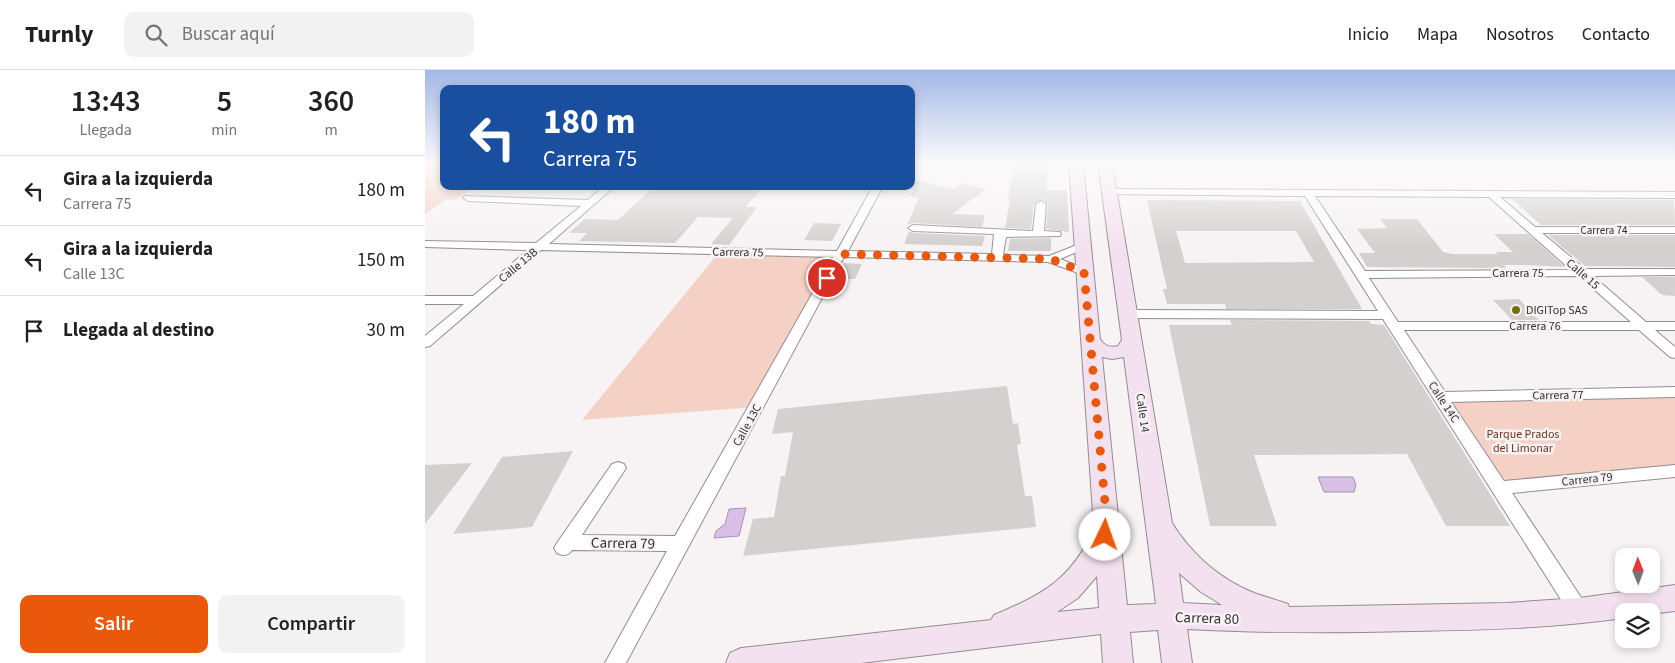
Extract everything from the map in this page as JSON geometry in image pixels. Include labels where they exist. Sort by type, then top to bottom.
[{"type":"street","name":"Calle 13B","points":[[425,343],[605,191]]},
{"type":"street","name":"Calle 13C","points":[[615,663],[875,191]]},
{"type":"street","points":[[1078,191],[1118,663]]},
{"type":"street","points":[[1109,192],[1675,195]]},
{"type":"street","name":"Calle 14","points":[[1109,192],[1159,520],[1177,663]]},
{"type":"street","name":"Calle 14C","points":[[1308,193],[1579,611]]},
{"type":"street","name":"Calle 15","points":[[1491,194],[1675,354]]},
{"type":"street","points":[[469,198],[591,203]]},
{"type":"street","points":[[1038,234],[1041,204]]},
{"type":"street","points":[[913,228],[994,230],[1001,234],[1056,234]]},
{"type":"street","name":"Carrera 74","points":[[1532,230],[1675,230]]},
{"type":"street","points":[[997,258],[1001,234]]},
{"type":"street","name":"Carrera 75","points":[[425,244],[1051,259],[1084,272]]},
{"type":"street","name":"Carrera 75","points":[[1051,259],[1082,246]]},
{"type":"street","name":"Carrera 75","points":[[1361,275],[1675,272]]},
{"type":"street","points":[[425,300],[476,300]]},
{"type":"street","name":"Carrera 76","points":[[1129,314],[1675,326]]},
{"type":"street","points":[[1091,339],[1091,343],[1099,350],[1113,353],[1125,350],[1132,344],[1132,340]]},
{"type":"street","name":"Carrera 77","points":[[1441,397],[1675,392]]},
{"type":"street","name":"Carrera 79","points":[[618,468],[565,545],[680,544]]},
{"type":"street","name":"Carrera 79","points":[[1500,488],[1675,471]]},
{"type":"street","points":[[1159,520],[1173,547],[1193,570],[1208,582],[1245,603],[1307,620]]},
{"type":"street","points":[[970,635],[1024,616],[1075,585],[1089,569],[1105,535],[1107,525]]},
{"type":"street","name":"Carrera 80","points":[[742,663],[1115,619],[1171,616],[1307,620],[1507,616],[1579,611],[1675,598]]},
{"type":"street","points":[[742,663],[759,663]]},
{"type":"green space","points":[[425,191],[468,191],[455,200],[445,200],[425,214]]},
{"type":"green space","points":[[720,251],[840,254],[756,407],[582,420]]},
{"type":"green space","name":"Parque Prados del Limonar","points":[[1675,392],[1675,471],[1500,488],[1441,397]]},
{"type":"shaded area","points":[[1318,477],[1353,477],[1356,485],[1354,492],[1324,492]]},
{"type":"shaded area","points":[[746,508],[739,536],[714,538],[716,531],[725,524],[729,509]]},
{"type":"building","points":[[649,191],[759,191],[746,207],[757,207],[729,245],[711,244],[733,218],[698,217],[675,243],[579,241],[587,233],[569,233],[585,219],[618,220]]},
{"type":"building","points":[[914,191],[984,191],[952,214],[985,215],[982,227],[913,223],[907,225],[919,198],[908,195]]},
{"type":"building","points":[[1009,191],[1067,191],[1069,232],[1046,229],[1048,204],[1042,199],[1034,204],[1031,229],[1005,228],[1010,200],[1008,200]]},
{"type":"building","points":[[1512,199],[1674,200],[1675,225],[1541,225]]},
{"type":"building","points":[[1147,200],[1300,201],[1362,309],[1226,309],[1225,304],[1167,304],[1163,289],[1167,289]],"holes":[[[1176,231],[1296,231],[1314,262],[1185,263]]]},
{"type":"building","points":[[1380,219],[1417,219],[1443,252],[1453,254],[1513,252],[1494,234],[1528,234],[1565,267],[1504,265],[1506,268],[1367,267],[1359,253],[1375,253],[1357,229],[1387,228]]},
{"type":"building","points":[[814,223],[841,224],[832,241],[804,240]]},
{"type":"building","points":[[909,231],[913,233],[985,236],[982,246],[904,244]]},
{"type":"building","points":[[1548,235],[1675,235],[1675,267],[1585,266]]},
{"type":"building","points":[[1051,238],[1051,251],[1008,251],[1010,239]]},
{"type":"building","points":[[844,263],[862,264],[855,279],[837,279]]},
{"type":"building","points":[[1642,277],[1675,277],[1675,296],[1662,295]]},
{"type":"building","name":"DIGITop SAS","points":[[1519,299],[1539,320],[1512,320],[1493,300]]},
{"type":"building","points":[[1230,320],[1369,321],[1371,324],[1384,325],[1510,526],[1446,526],[1407,454],[1254,455],[1277,526],[1210,526],[1169,325],[1232,325]]},
{"type":"building","points":[[1007,386],[1013,424],[1018,423],[1021,444],[1017,445],[1025,496],[1032,496],[1036,527],[743,556],[753,519],[774,517],[781,476],[785,476],[793,432],[772,434],[778,409]]},
{"type":"building","points":[[573,451],[532,527],[453,534],[502,457]]},
{"type":"building","points":[[472,463],[425,524],[425,465]]},
{"type":"place","name":"DIGITop SAS","points":[[1516,310]]},
{"type":"route","points":[[827,278],[840,254],[1051,259],[1084,272],[1107,525],[1105,535]]}]
